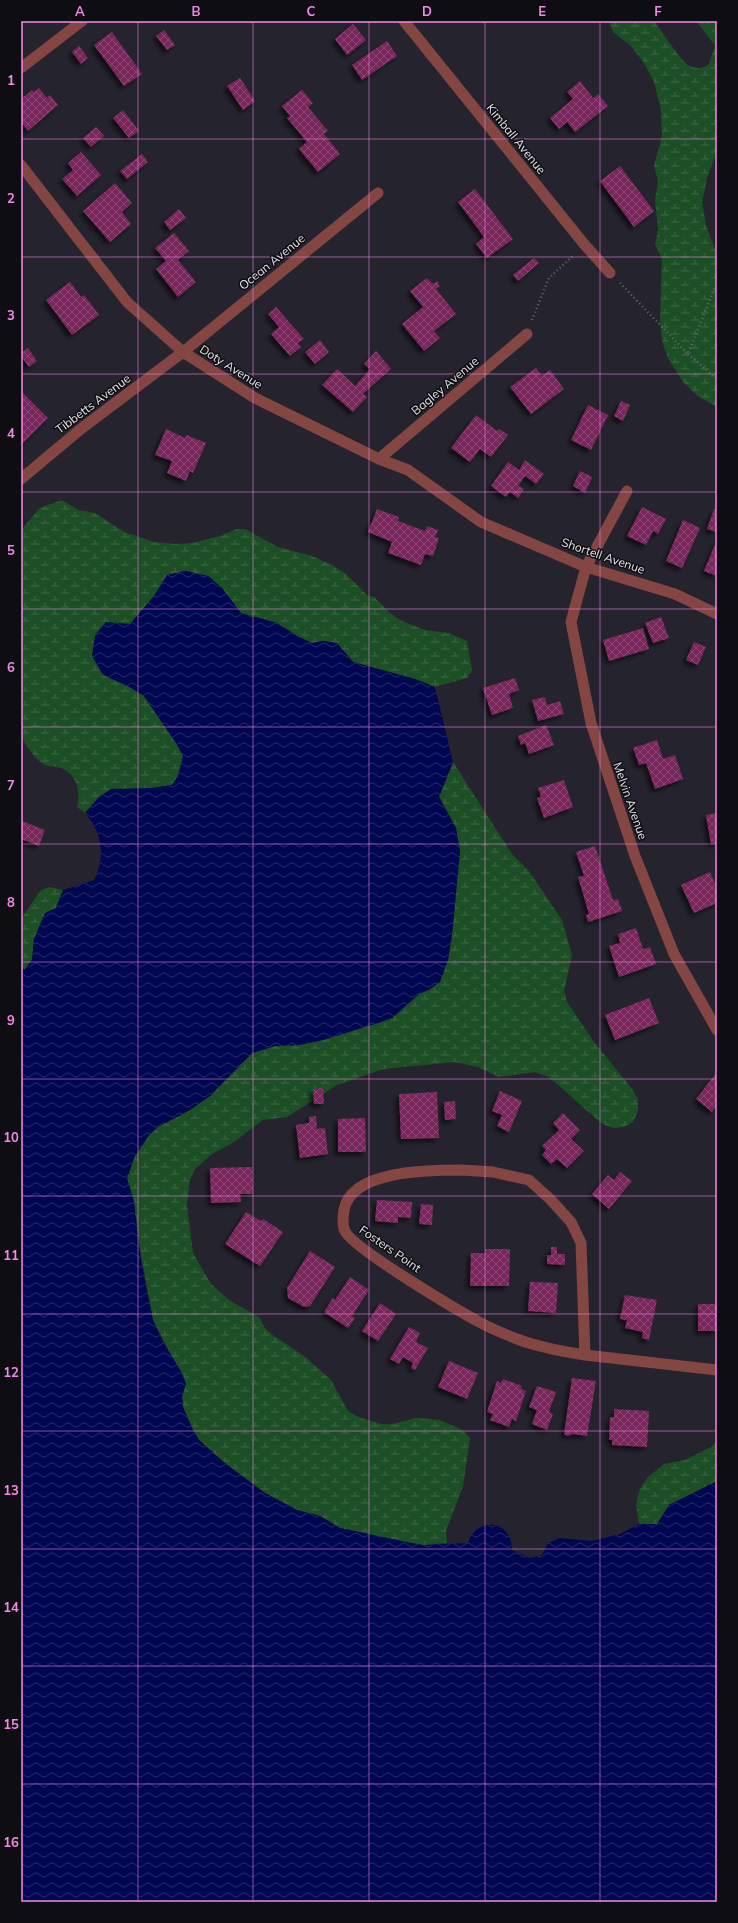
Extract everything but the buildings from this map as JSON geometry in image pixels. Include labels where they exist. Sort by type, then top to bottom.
[{"type":"street","points":[[21,68],[82,21]]},
{"type":"street","name":"Kimball Avenue","points":[[404,21],[584,244],[610,273]]},
{"type":"street","name":"Doty Avenue","points":[[21,165],[126,302],[183,352],[255,398],[379,458],[408,470],[481,522]]},
{"type":"street","name":"Ocean Avenue","points":[[183,352],[378,193]]},
{"type":"street","name":"Bagley Avenue","points":[[379,458],[527,334]]},
{"type":"street","name":"Tibbetts Avenue","points":[[21,479],[82,428],[183,352]]},
{"type":"street","name":"Melvin Avenue","points":[[627,491],[586,566],[571,622],[591,723],[635,856],[674,954],[717,1030]]},
{"type":"street","name":"Shortell Avenue","points":[[481,522],[586,566],[676,594],[717,614]]},
{"type":"street","name":"Fosters Point","points":[[585,1355],[581,1243],[571,1222],[550,1199],[529,1180],[493,1172],[462,1170],[425,1171],[382,1177],[357,1188],[345,1201],[343,1217],[345,1232],[354,1242],[404,1276],[484,1325],[525,1342],[562,1352],[585,1355],[717,1370]]},
{"type":"path","points":[[527,334],[550,278],[584,244]]},
{"type":"path","points":[[610,273],[688,354],[717,379]]},
{"type":"path","points":[[688,354],[717,282]]},
{"type":"green space","points":[[609,21],[654,21],[685,63],[696,68],[702,68],[709,64],[717,40],[717,151],[707,178],[702,202],[706,225],[717,255],[717,407],[698,396],[683,382],[668,358],[662,341],[660,320],[662,259],[655,244],[658,230],[655,200],[658,181],[654,166],[662,136],[661,110],[654,82],[644,63],[630,45],[613,32]]},
{"type":"green space","points":[[696,21],[717,21],[717,48]]},
{"type":"green space","points":[[62,500],[78,510],[95,513],[124,532],[154,542],[176,544],[193,543],[220,536],[237,529],[245,529],[278,547],[312,556],[332,565],[346,574],[367,595],[374,597],[390,613],[402,621],[425,630],[449,633],[467,641],[472,670],[467,678],[435,687],[415,679],[353,662],[336,643],[323,641],[312,643],[299,637],[277,623],[241,613],[222,588],[208,576],[186,571],[167,575],[154,596],[130,624],[103,675],[128,686],[144,696],[176,743],[183,756],[178,776],[172,785],[99,797],[85,813],[77,807],[78,790],[71,775],[61,768],[47,766],[38,760],[21,737],[21,530],[40,508]]},
{"type":"green space","points":[[453,762],[512,854],[529,871],[562,920],[572,955],[564,991],[567,1002],[594,1042],[632,1089],[638,1099],[638,1111],[633,1122],[624,1127],[613,1128],[601,1123],[556,1083],[546,1076],[535,1072],[499,1077],[478,1067],[455,1062],[383,1069],[337,1085],[287,1117],[263,1120],[234,1142],[212,1154],[195,1169],[190,1180],[187,1205],[193,1253],[211,1284],[229,1300],[259,1317],[265,1328],[274,1336],[304,1356],[331,1380],[348,1411],[358,1417],[381,1424],[393,1424],[416,1418],[440,1420],[462,1430],[470,1438],[463,1486],[446,1531],[447,1543],[423,1545],[340,1528],[320,1516],[297,1510],[265,1493],[226,1464],[199,1440],[183,1407],[182,1396],[186,1384],[153,1320],[127,1178],[135,1156],[149,1135],[158,1127],[190,1110],[210,1096],[252,1053],[275,1046],[299,1045],[323,1040],[381,1022],[392,1018],[419,994],[430,989],[448,960],[452,935],[460,851],[456,828],[439,797]]},
{"type":"green space","points":[[50,887],[63,890],[56,908],[45,914],[34,939],[32,960],[25,969],[21,970],[21,919],[41,890]]},
{"type":"green space","points":[[717,1441],[717,1481],[669,1505],[657,1524],[639,1524],[636,1504],[640,1489],[648,1477],[664,1464],[685,1460],[711,1447]]},
{"type":"water","points":[[186,571],[208,576],[222,588],[241,613],[277,623],[299,637],[312,643],[323,641],[337,643],[353,662],[415,679],[435,687],[453,762],[439,797],[456,828],[460,851],[452,935],[448,960],[440,982],[419,994],[392,1018],[323,1040],[299,1045],[275,1046],[252,1053],[210,1096],[190,1110],[158,1127],[149,1135],[135,1156],[127,1178],[134,1201],[141,1261],[153,1320],[163,1342],[182,1373],[186,1384],[182,1396],[183,1407],[199,1440],[226,1464],[265,1493],[297,1510],[320,1516],[340,1528],[423,1545],[468,1543],[473,1534],[479,1528],[486,1525],[494,1525],[507,1533],[511,1540],[512,1550],[530,1558],[542,1555],[548,1543],[559,1538],[592,1541],[620,1534],[639,1524],[657,1524],[669,1505],[717,1481],[717,1902],[21,1902],[21,970],[25,969],[32,960],[34,939],[45,913],[56,908],[63,890],[94,880],[98,871],[101,854],[98,836],[91,820],[85,813],[99,797],[111,789],[150,788],[172,785],[178,776],[183,756],[176,743],[144,696],[128,686],[103,675],[92,656],[95,635],[106,622],[130,624],[154,596],[167,575]]}]
